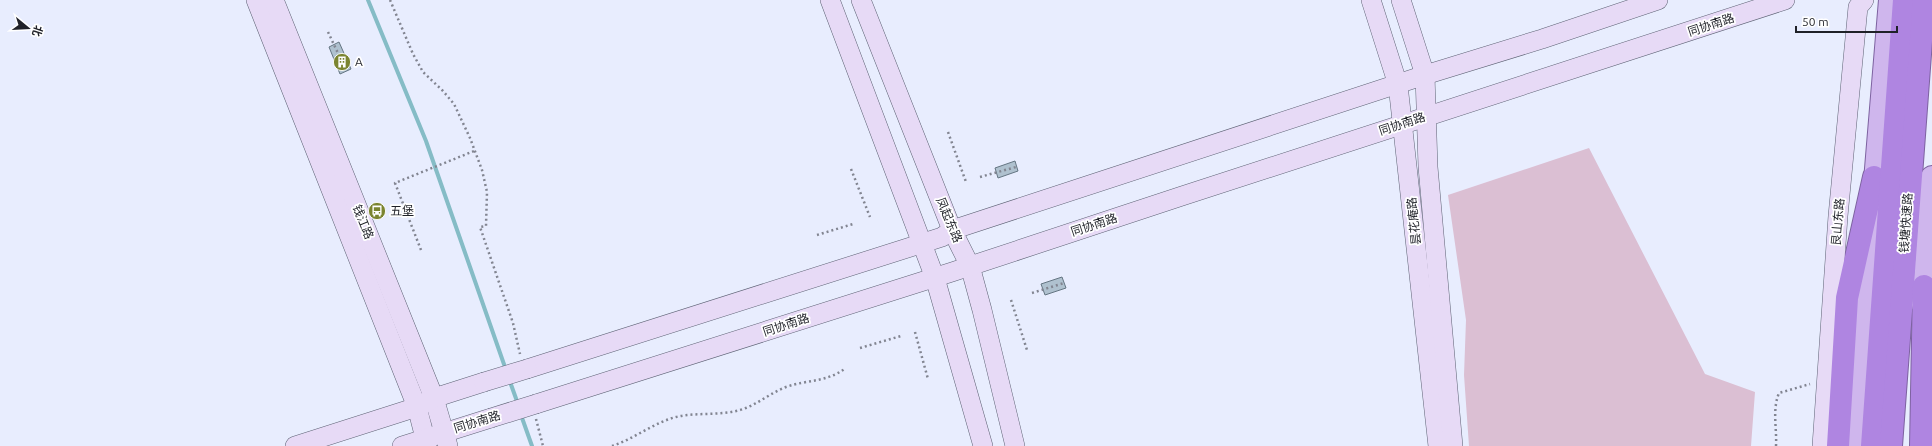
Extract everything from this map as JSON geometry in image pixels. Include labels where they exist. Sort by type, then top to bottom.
[{"type":"highway","name":"钱塘快速路","points":[[1872,446],[1904,0]]},
{"type":"highway","name":"钱塘快速路","points":[[1891,446],[1924,0]]},
{"type":"highway","points":[[1838,446],[1847,298],[1874,176]]},
{"type":"highway","points":[[1918,441],[1924,286]]},
{"type":"main road","name":"钱江路","points":[[256,0],[417,407],[426,442]]},
{"type":"main road","name":"钱江路","points":[[274,0],[434,398],[446,439]]},
{"type":"main road","points":[[830,0],[935,278],[983,446]]},
{"type":"main road","name":"凤起东路","points":[[861,0],[952,230],[970,266],[1015,446]]},
{"type":"main road","name":"昙花庵路","points":[[1371,0],[1398,84],[1438,446]]},
{"type":"main road","name":"昙花庵路","points":[[1401,0],[1425,75],[1428,167],[1453,446]]},
{"type":"main road","points":[[295,446],[417,407],[434,398],[484,382],[525,365],[922,243],[942,236],[952,230],[1658,0]]},
{"type":"main road","name":"同协南路","points":[[402,446],[446,439],[491,418],[536,410],[1402,124],[1785,0]]},
{"type":"main road","name":"艮山东路","points":[[1822,446],[1839,208],[1858,8],[1864,0]]},
{"type":"main road","points":[[1853,446],[1874,176],[1890,0]]},
{"type":"main road","points":[[1924,286],[1932,177]]},
{"type":"path","points":[[390,0],[413,54],[423,72],[454,104],[482,170],[487,192],[486,226],[480,227],[525,365]]},
{"type":"path","points":[[328,32],[344,66]]},
{"type":"path","points":[[948,132],[966,182]]},
{"type":"path","points":[[421,250],[395,184],[474,151]]},
{"type":"path","points":[[980,177],[1016,167]]},
{"type":"path","points":[[851,169],[870,217]]},
{"type":"path","points":[[817,236],[853,224]]},
{"type":"path","points":[[1032,293],[1064,283]]},
{"type":"path","points":[[1011,300],[1027,350]]},
{"type":"path","points":[[915,332],[928,379]]},
{"type":"path","points":[[860,348],[901,336]]},
{"type":"path","points":[[612,446],[646,428],[676,417],[739,410],[757,403],[785,387],[824,380],[835,376],[846,368]]},
{"type":"path","points":[[1776,446],[1775,412],[1776,400],[1779,393],[1810,384]]},
{"type":"path","points":[[536,410],[543,446]]},
{"type":"shaded area","points":[[1589,148],[1705,374],[1755,392],[1751,446],[1469,446],[1464,375],[1466,320],[1448,195]]},
{"type":"building","name":"A","points":[[339,42],[351,69],[340,74],[329,47]]},
{"type":"building","points":[[1015,161],[1018,171],[998,178],[995,168]]},
{"type":"building","points":[[1062,277],[1066,288],[1045,295],[1041,284]]},
{"type":"waterway","points":[[368,0],[426,141],[506,370]]},
{"type":"waterway","points":[[509,379],[518,404]]},
{"type":"waterway","points":[[521,415],[532,446]]},
{"type":"place","name":"A","points":[[342,62]]},
{"type":"place","name":"五堡","points":[[377,211]]}]
